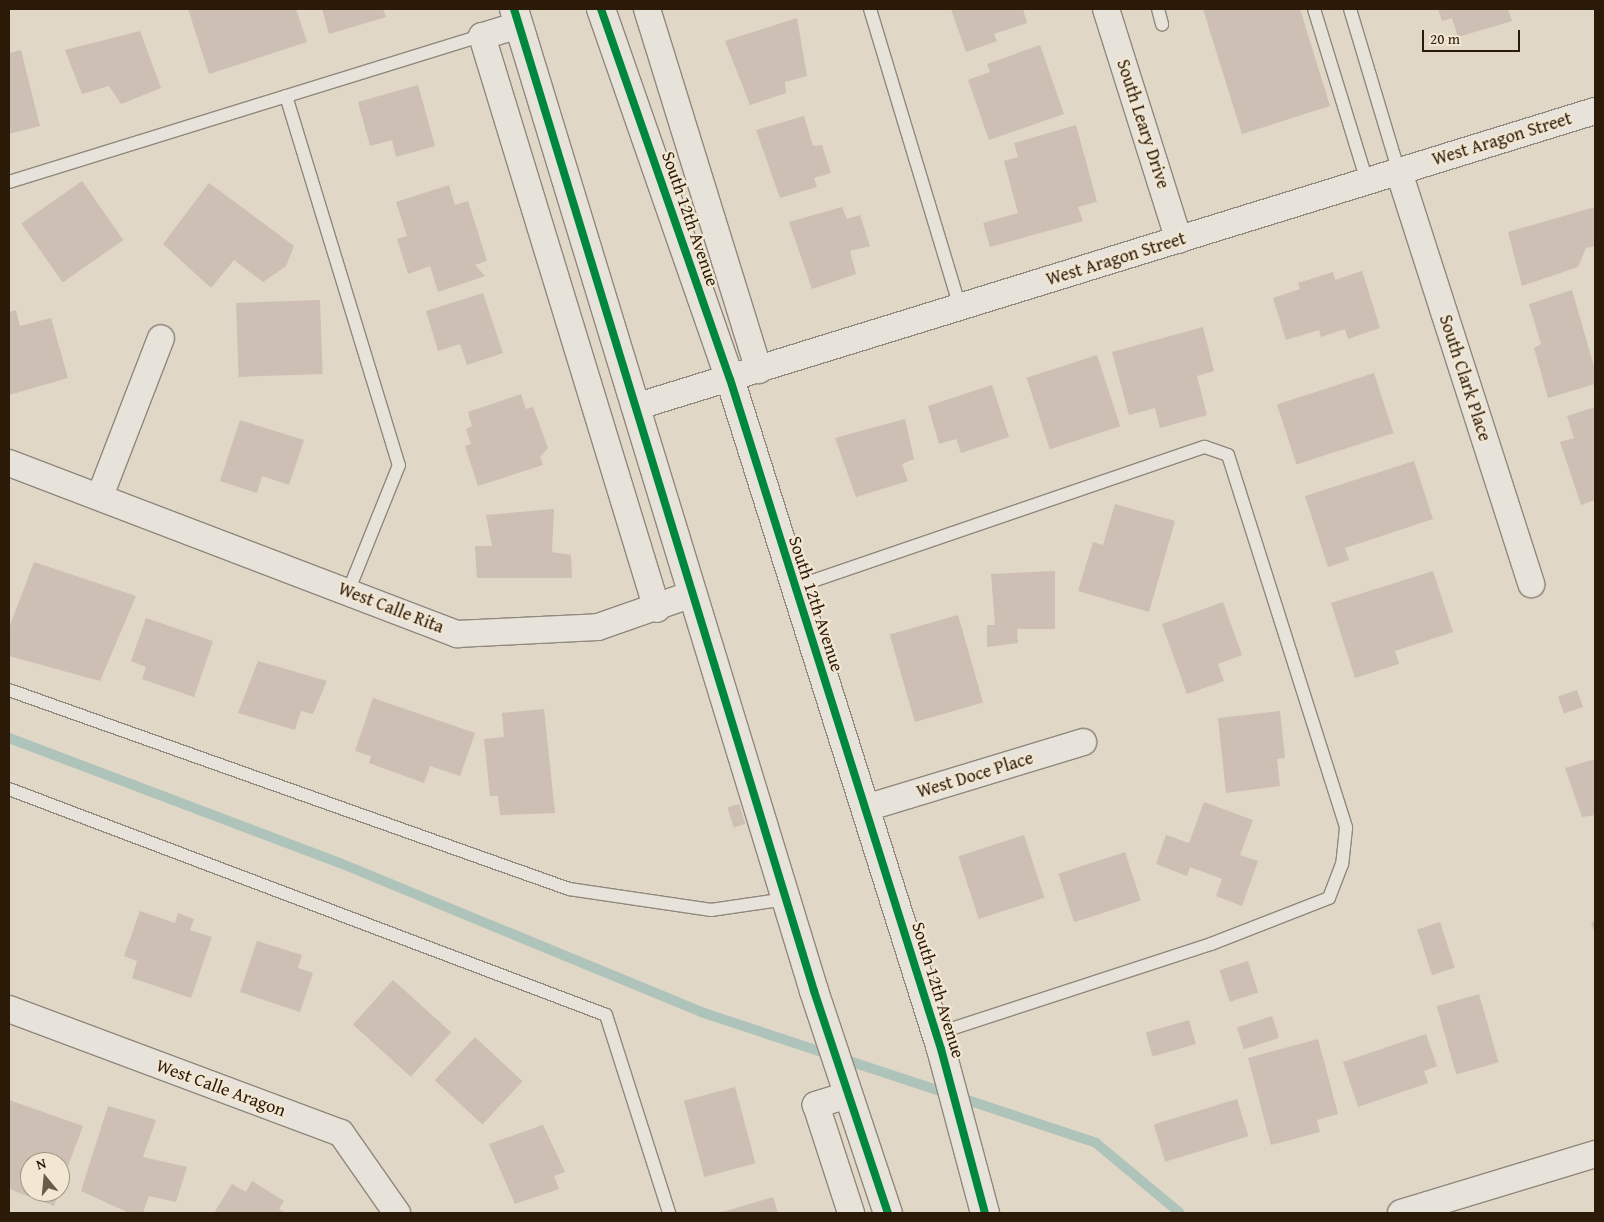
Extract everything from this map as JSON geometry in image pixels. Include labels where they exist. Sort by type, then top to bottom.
[{"type":"street","name":"South 12th Avenue","points":[[601,9],[730,379],[938,1042],[966,1136],[985,1213]]},
{"type":"street","name":"South 12th Avenue","points":[[647,9],[759,370]]},
{"type":"street","name":"South Leary Drive","points":[[1106,9],[1179,240]]},
{"type":"street","points":[[657,609],[482,36],[516,17],[814,991],[888,1213]]},
{"type":"street","name":"West Aragon Street","points":[[635,407],[1595,110]]},
{"type":"street","name":"South Clark Place","points":[[1399,172],[1531,584]]},
{"type":"street","points":[[100,496],[161,338]]},
{"type":"street","name":"West Calle Rita","points":[[9,464],[100,496],[457,634],[598,628],[657,609],[692,594]]},
{"type":"street","name":"West Doce Place","points":[[866,808],[1083,742]]},
{"type":"street","name":"West Calle Aragon","points":[[9,1009],[341,1133],[397,1213]]},
{"type":"street","points":[[847,1092],[816,1105],[851,1213]]},
{"type":"street","points":[[1401,1213],[1595,1154]]},
{"type":"lane","points":[[870,9],[960,307]]},
{"type":"lane","points":[[1158,9],[1162,24]]},
{"type":"lane","points":[[1314,9],[1367,181]]},
{"type":"lane","points":[[1350,9],[1399,172]]},
{"type":"lane","points":[[9,182],[482,36]]},
{"type":"lane","points":[[286,96],[399,465],[348,592]]},
{"type":"lane","points":[[794,587],[1205,447],[1228,455],[1346,828],[1342,864],[1329,898],[1211,944],[938,1042]]},
{"type":"lane","points":[[9,690],[569,889],[711,910],[786,899]]},
{"type":"lane","points":[[9,789],[606,1014],[668,1213]]},
{"type":"building","points":[[188,9],[296,9],[307,42],[209,74]]},
{"type":"building","points":[[322,9],[383,9],[386,17],[329,34]]},
{"type":"building","points":[[951,9],[1023,9],[1027,23],[994,34],[997,41],[966,52]]},
{"type":"building","points":[[1203,9],[1300,9],[1330,106],[1242,134]]},
{"type":"building","points":[[1438,9],[1508,9],[1512,21],[1458,37],[1452,18],[1442,21]]},
{"type":"building","points":[[797,18],[807,76],[785,82],[786,93],[750,105],[725,41]]},
{"type":"building","points":[[140,31],[161,88],[121,104],[109,86],[82,94],[65,50]]},
{"type":"building","points":[[1040,45],[1064,114],[989,140],[968,80],[990,72],[987,64]]},
{"type":"building","points":[[21,50],[40,126],[9,134],[9,53]]},
{"type":"building","points":[[418,85],[435,146],[396,157],[392,140],[370,146],[358,102]]},
{"type":"building","points":[[804,116],[813,146],[822,145],[831,173],[814,178],[817,187],[780,198],[756,130]]},
{"type":"building","points":[[1076,125],[1097,202],[1078,207],[1083,221],[990,247],[983,223],[1018,213],[1004,161],[1018,157],[1014,143]]},
{"type":"building","points":[[82,181],[123,240],[63,282],[21,223]]},
{"type":"building","points":[[209,183],[294,246],[286,266],[263,282],[234,260],[211,288],[163,244]]},
{"type":"building","points":[[449,185],[455,205],[468,201],[487,261],[475,265],[485,276],[438,292],[430,266],[408,274],[397,239],[407,236],[396,202]]},
{"type":"building","points":[[842,207],[847,219],[860,215],[870,246],[850,251],[856,274],[812,289],[789,222]]},
{"type":"building","points":[[1595,207],[1595,246],[1586,248],[1578,267],[1522,286],[1508,232]]},
{"type":"building","points":[[1362,271],[1380,328],[1348,339],[1345,329],[1321,337],[1319,330],[1286,340],[1273,298],[1300,289],[1298,283],[1333,272],[1335,280]]},
{"type":"building","points":[[1572,290],[1595,370],[1595,384],[1548,398],[1534,348],[1541,344],[1529,304]]},
{"type":"building","points":[[483,293],[503,353],[467,365],[460,344],[438,351],[426,311]]},
{"type":"building","points":[[320,300],[323,374],[239,377],[236,303]]},
{"type":"building","points":[[16,310],[20,326],[51,318],[68,378],[9,395],[9,312]]},
{"type":"building","points":[[1203,327],[1214,371],[1197,376],[1207,415],[1160,428],[1155,408],[1129,415],[1112,352]]},
{"type":"building","points":[[1097,355],[1120,426],[1050,449],[1027,378]]},
{"type":"building","points":[[1374,373],[1393,433],[1296,464],[1277,405]]},
{"type":"building","points":[[992,385],[1009,437],[961,453],[956,439],[939,444],[928,406]]},
{"type":"building","points":[[521,394],[526,409],[533,407],[548,448],[540,457],[543,465],[478,486],[465,446],[471,444],[466,429],[472,426],[468,412]]},
{"type":"building","points":[[1595,407],[1595,500],[1581,505],[1560,442],[1574,438],[1567,416]]},
{"type":"building","points":[[905,419],[914,459],[902,464],[908,481],[856,497],[835,438]]},
{"type":"building","points":[[240,420],[304,440],[289,485],[262,476],[257,493],[220,481]]},
{"type":"building","points":[[1414,461],[1433,519],[1345,548],[1349,560],[1328,567],[1305,496]]},
{"type":"building","points":[[1115,504],[1175,521],[1149,612],[1078,591],[1093,542],[1103,545]]},
{"type":"building","points":[[554,509],[552,552],[571,555],[572,578],[477,578],[475,546],[492,546],[486,515]]},
{"type":"building","points":[[34,562],[136,596],[100,681],[9,656],[9,628]]},
{"type":"building","points":[[1055,571],[1055,629],[1017,629],[1018,643],[987,647],[987,625],[995,625],[991,574]]},
{"type":"building","points":[[1433,571],[1453,632],[1395,651],[1399,664],[1355,678],[1331,603]]},
{"type":"building","points":[[1223,602],[1242,655],[1218,664],[1224,681],[1187,694],[1162,624]]},
{"type":"building","points":[[958,615],[983,702],[915,722],[890,635]]},
{"type":"building","points":[[146,618],[213,641],[194,697],[142,679],[146,667],[131,661]]},
{"type":"building","points":[[258,661],[327,681],[313,714],[301,711],[295,730],[238,713]]},
{"type":"building","points":[[1577,690],[1583,707],[1564,714],[1558,697]]},
{"type":"building","points":[[373,698],[475,733],[460,776],[430,766],[424,783],[369,763],[371,756],[355,751]]},
{"type":"building","points":[[544,709],[555,813],[500,815],[498,796],[490,796],[484,739],[504,737],[502,713]]},
{"type":"building","points":[[1280,711],[1285,758],[1277,759],[1280,786],[1226,793],[1218,718]]},
{"type":"building","points":[[1595,759],[1595,815],[1582,817],[1565,768]]},
{"type":"building","points":[[1204,802],[1253,820],[1240,855],[1258,861],[1242,906],[1216,896],[1222,879],[1190,867],[1187,876],[1156,864],[1166,835],[1189,843]]},
{"type":"building","points":[[739,804],[745,824],[734,828],[728,808]]},
{"type":"building","points":[[1024,835],[1044,898],[979,919],[958,856]]},
{"type":"building","points":[[1125,852],[1141,901],[1074,922],[1058,874]]},
{"type":"building","points":[[140,911],[175,923],[178,913],[194,919],[190,930],[212,937],[191,998],[132,978],[137,961],[124,956]]},
{"type":"building","points":[[1595,921],[1595,935],[1591,922]]},
{"type":"building","points":[[1440,922],[1455,968],[1432,975],[1417,929]]},
{"type":"building","points":[[257,941],[302,955],[298,968],[313,973],[300,1012],[240,992]]},
{"type":"building","points":[[1248,961],[1258,992],[1230,1002],[1219,970]]},
{"type":"building","points":[[393,980],[451,1032],[411,1077],[353,1025]]},
{"type":"building","points":[[1479,994],[1499,1062],[1456,1074],[1437,1006]]},
{"type":"building","points":[[1272,1016],[1279,1038],[1244,1049],[1237,1027]]},
{"type":"building","points":[[1189,1020],[1196,1044],[1153,1056],[1146,1032]]},
{"type":"building","points":[[1426,1034],[1437,1066],[1424,1071],[1428,1083],[1358,1107],[1343,1062]]},
{"type":"building","points":[[475,1037],[523,1081],[482,1124],[435,1080]]},
{"type":"building","points":[[1318,1039],[1338,1114],[1317,1120],[1320,1132],[1271,1145],[1248,1058]]},
{"type":"building","points":[[735,1087],[755,1163],[704,1177],[684,1101]]},
{"type":"building","points":[[1237,1099],[1248,1136],[1165,1162],[1154,1124]]},
{"type":"building","points":[[9,1100],[83,1126],[70,1160],[70,1152],[20,1152],[20,1193],[9,1189]]},
{"type":"building","points":[[108,1106],[156,1120],[143,1157],[187,1167],[176,1202],[149,1196],[143,1213],[129,1213],[81,1191]]},
{"type":"building","points":[[543,1125],[565,1172],[554,1176],[559,1189],[515,1204],[489,1144]]},
{"type":"building","points":[[252,1181],[284,1201],[279,1209],[286,1213],[214,1213],[232,1184],[246,1192]]},
{"type":"building","points":[[773,1197],[778,1213],[719,1213]]},
{"type":"building","points":[[43,1202],[55,1202],[54,1206]]},
{"type":"waterway","points":[[9,738],[340,863],[704,1013],[1096,1143],[1180,1213]]},
{"type":"cycle path","points":[[514,9],[814,991],[888,1213]]},
{"type":"cycle path","points":[[601,9],[730,379],[941,1049],[985,1213]]}]
